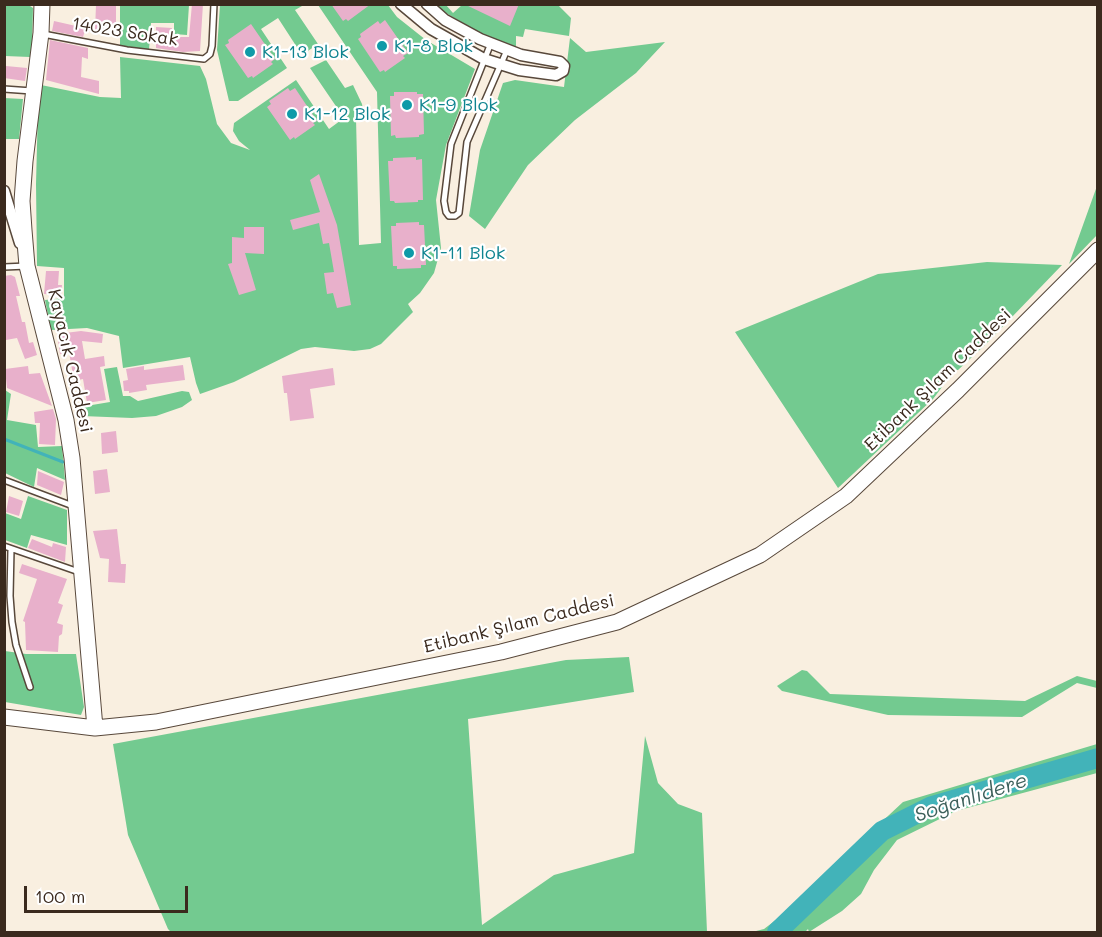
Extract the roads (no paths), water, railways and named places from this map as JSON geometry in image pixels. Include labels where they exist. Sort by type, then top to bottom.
[{"type":"street","name":"Kayacık Caddesi","points":[[42,4],[41,33],[22,201],[27,266],[66,420],[78,508],[94,728]]},
{"type":"street","points":[[401,4],[431,29],[484,59],[519,70],[556,75],[562,73],[564,69],[560,62],[507,50],[491,43],[445,20],[427,4]]},
{"type":"street","points":[[4,191],[27,266]]},
{"type":"street","name":"Etibank Şılam Caddesi","points":[[4,717],[94,728],[156,722],[501,652],[617,622],[760,555],[846,496],[958,390],[1098,250]]},
{"type":"lane","name":"14023 Sokak","points":[[41,33],[128,51],[204,59],[210,54],[212,46],[214,4]]},
{"type":"lane","points":[[491,43],[451,144],[444,201],[449,216],[459,213],[467,142],[507,50]]},
{"type":"lane","points":[[4,89],[34,91]]},
{"type":"lane","points":[[4,267],[27,266]]},
{"type":"lane","points":[[4,480],[78,508]]},
{"type":"lane","points":[[4,546],[83,573]]},
{"type":"lane","points":[[11,549],[12,622],[16,645],[30,687]]},
{"type":"waterway","name":"Soğanlıdere","points":[[4,439],[63,462]]},
{"type":"waterway","name":"Soğanlıdere","points":[[777,932],[882,831],[932,806],[1098,758]]},
{"type":"place","name":"K1-8 Blok","points":[[382,46]]},
{"type":"place","name":"K1-13 Blok","points":[[250,52]]},
{"type":"place","name":"K1-9 Blok","points":[[407,105]]},
{"type":"place","name":"K1-12 Blok","points":[[292,114]]},
{"type":"place","name":"K1-11 Blok","points":[[409,253]]}]
